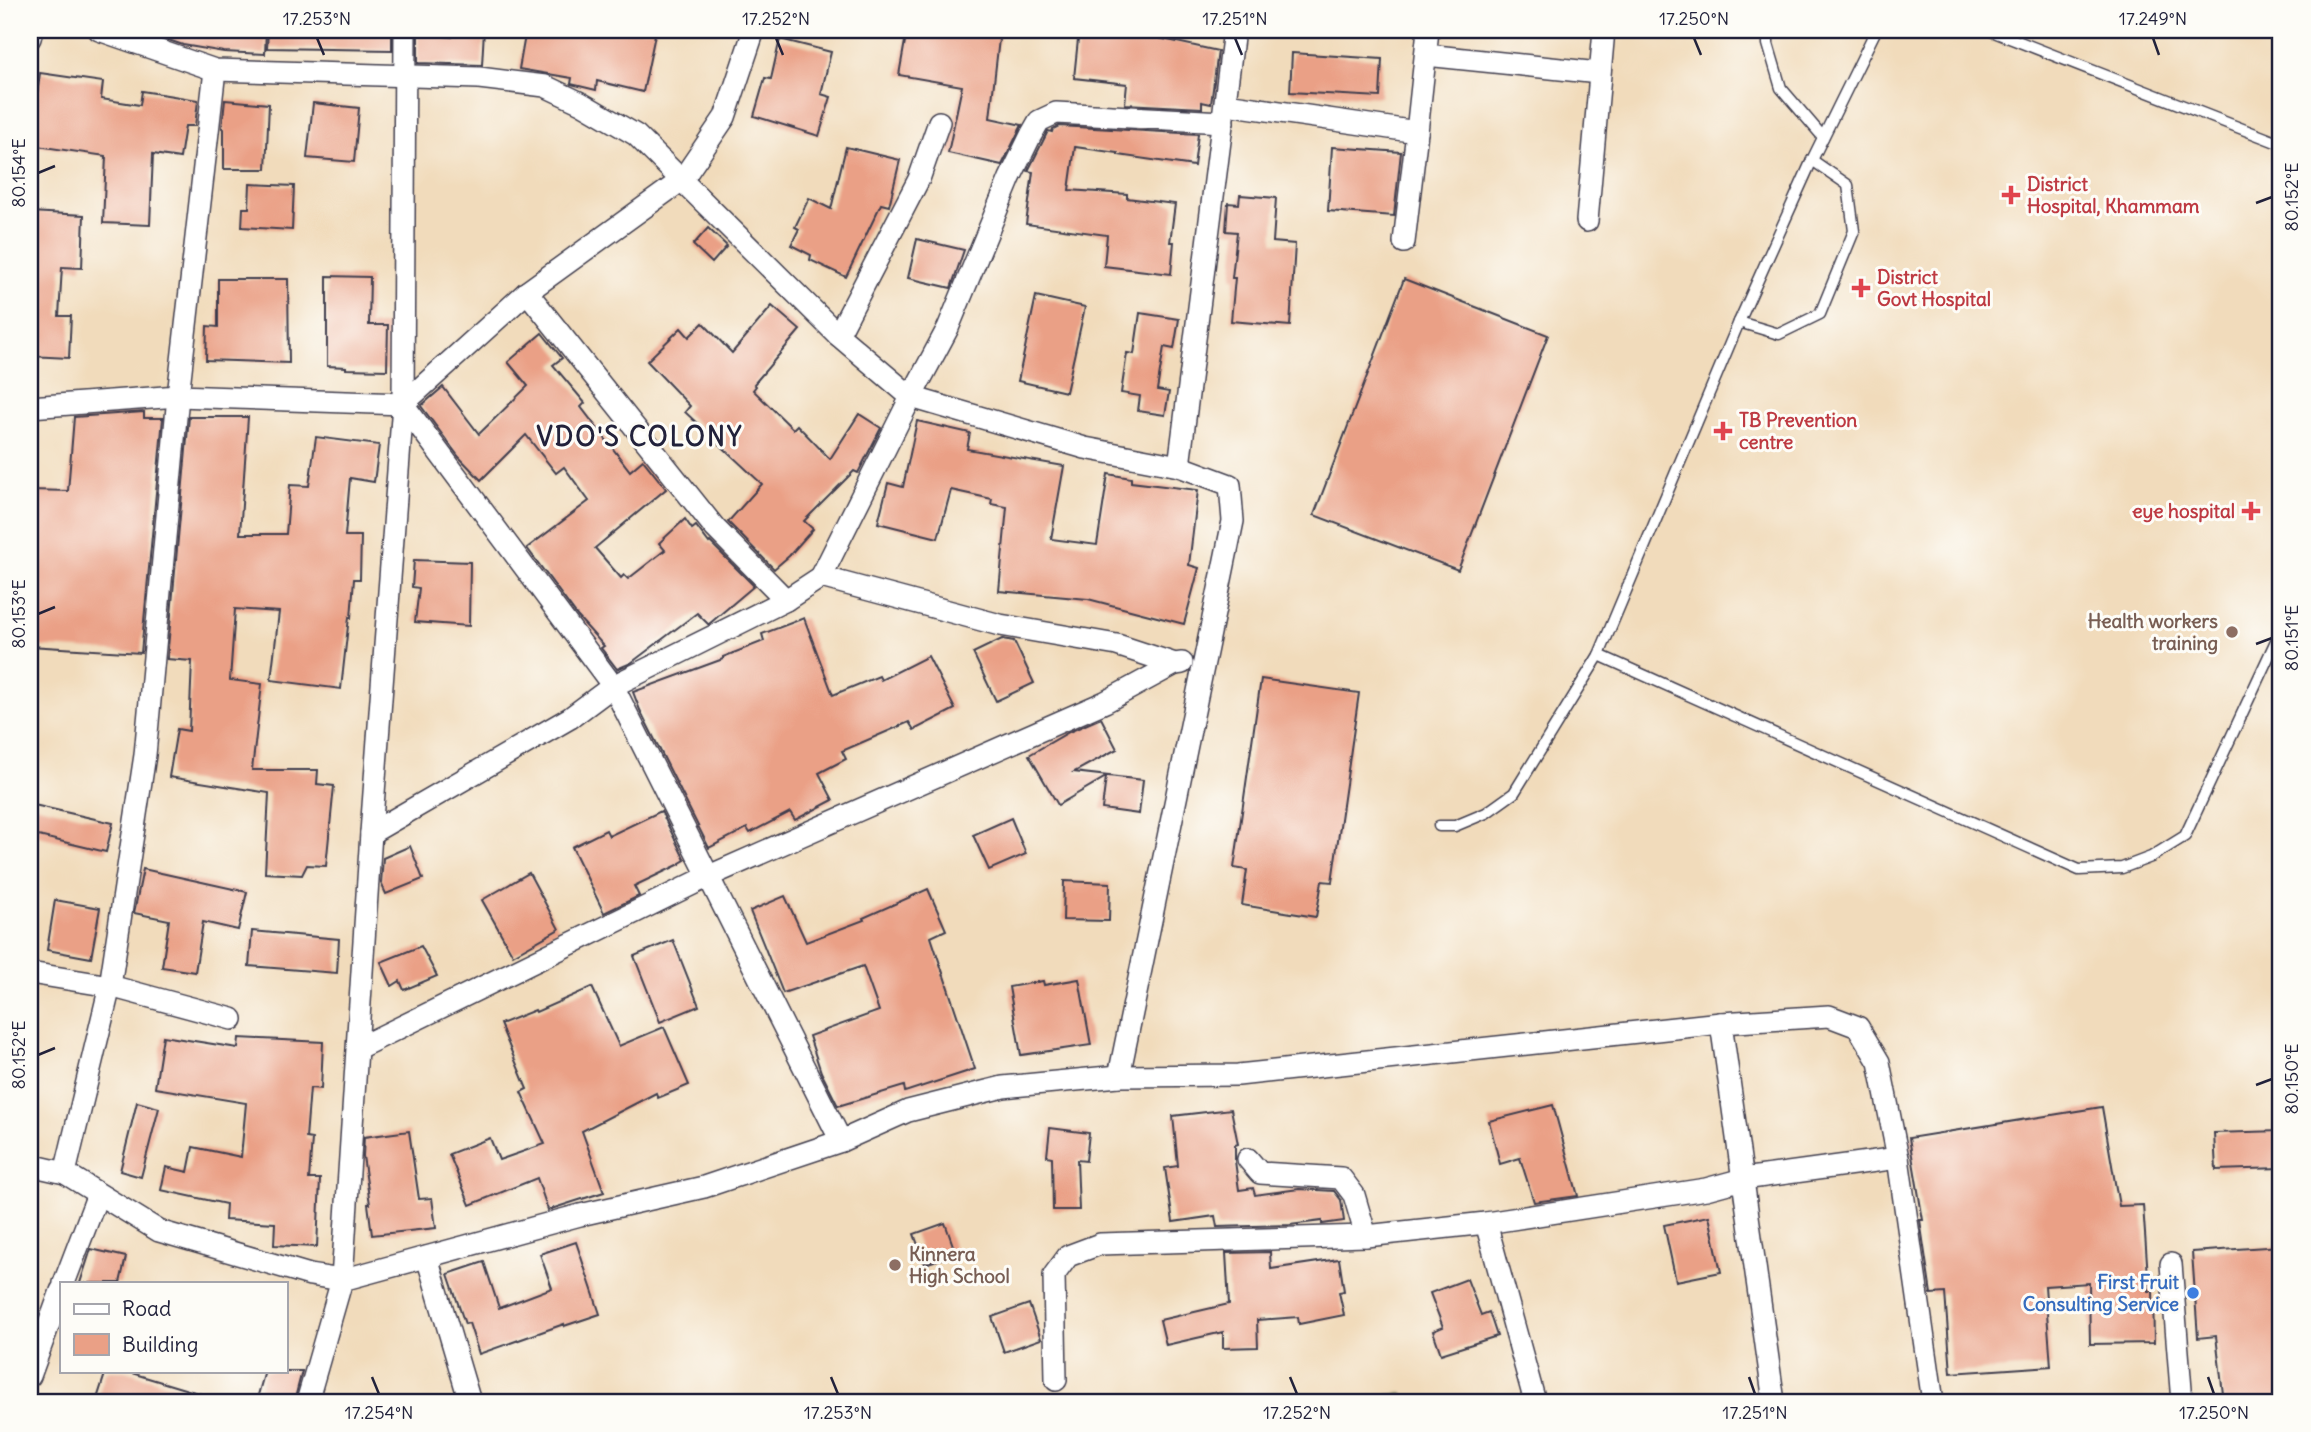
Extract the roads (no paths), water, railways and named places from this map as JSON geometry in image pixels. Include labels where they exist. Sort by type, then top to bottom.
[{"type":"street","points":[[30,38],[32,30]]},
{"type":"street","points":[[99,30],[215,70],[479,78],[544,86],[581,103],[636,135],[838,335],[911,397],[1085,448],[1179,466],[1230,485],[1233,521],[1119,1076]]},
{"type":"street","points":[[307,1402],[342,1280],[371,833],[403,404],[405,30]]},
{"type":"street","points":[[30,407],[178,396],[403,404],[527,292],[682,180],[724,117],[754,30]]},
{"type":"street","points":[[1179,466],[1234,30]]},
{"type":"street","points":[[1404,242],[1428,30]]},
{"type":"street","points":[[1587,221],[1604,30]]},
{"type":"street","points":[[1426,55],[1599,73]]},
{"type":"street","points":[[65,1173],[110,986],[145,755],[178,396],[215,70]]},
{"type":"street","points":[[371,833],[570,718],[613,686],[786,600],[821,577],[948,328],[1010,178],[1039,121],[1056,113],[1224,113],[1417,132]]},
{"type":"street","points":[[838,335],[919,179],[939,122]]},
{"type":"street","points":[[527,292],[715,527],[786,600]]},
{"type":"street","points":[[403,404],[613,686],[841,1140]]},
{"type":"street","points":[[821,577],[1000,625],[1117,645],[1175,664],[1203,662]]},
{"type":"street","points":[[358,1048],[709,876],[1105,702],[1175,664]]},
{"type":"street","points":[[30,972],[110,986],[232,1019]]},
{"type":"street","points":[[30,1165],[65,1173],[159,1231],[310,1275],[342,1280],[580,1214],[704,1186],[841,1140],[908,1111],[1003,1087],[1119,1076],[1238,1075],[1721,1023],[1829,1016],[1858,1027],[1879,1062],[1898,1158],[1933,1402]]},
{"type":"street","points":[[1721,1023],[1774,1402]]},
{"type":"street","points":[[1056,1380],[1054,1275],[1068,1256],[1100,1244],[1366,1236],[1486,1223],[1706,1189],[1743,1179],[1898,1158]]},
{"type":"street","points":[[1248,1159],[1260,1173],[1341,1178],[1354,1195],[1366,1236]]},
{"type":"street","points":[[64,1282],[98,1194]]},
{"type":"street","points":[[1486,1223],[1535,1402]]},
{"type":"street","points":[[427,1257],[470,1402]]},
{"type":"street","points":[[2171,1264],[2182,1402]]},
{"type":"street","points":[[31,1369],[60,1294]]},
{"type":"lane","points":[[1768,30],[1768,44],[1781,88],[1823,137]]},
{"type":"lane","points":[[1439,826],[1455,826],[1486,813],[1514,793],[1600,655],[1740,322],[1812,160],[1876,30]]},
{"type":"lane","points":[[1989,30],[2281,144]]},
{"type":"lane","points":[[1740,322],[1779,334],[1820,314],[1854,231],[1848,185],[1812,160]]},
{"type":"lane","points":[[1600,655],[2079,870],[2122,868],[2151,857],[2185,836],[2281,630]]},
{"type":"place","name":"District Hospital, Khammam","points":[[2011,195]]},
{"type":"place","name":"District Govt Hospital","points":[[1861,288]]},
{"type":"place","name":"TB Prevention centre","points":[[1723,431]]},
{"type":"place","name":"eye hospital","points":[[2251,511]]},
{"type":"place","name":"Health workers training","points":[[2232,632]]},
{"type":"place","name":"Kinnera High School","points":[[895,1265]]},
{"type":"place","name":"First Fruit Consulting Service","points":[[2193,1293]]},
{"type":"district","name":"VDO'S COLONY","points":[[640,436]]}]
